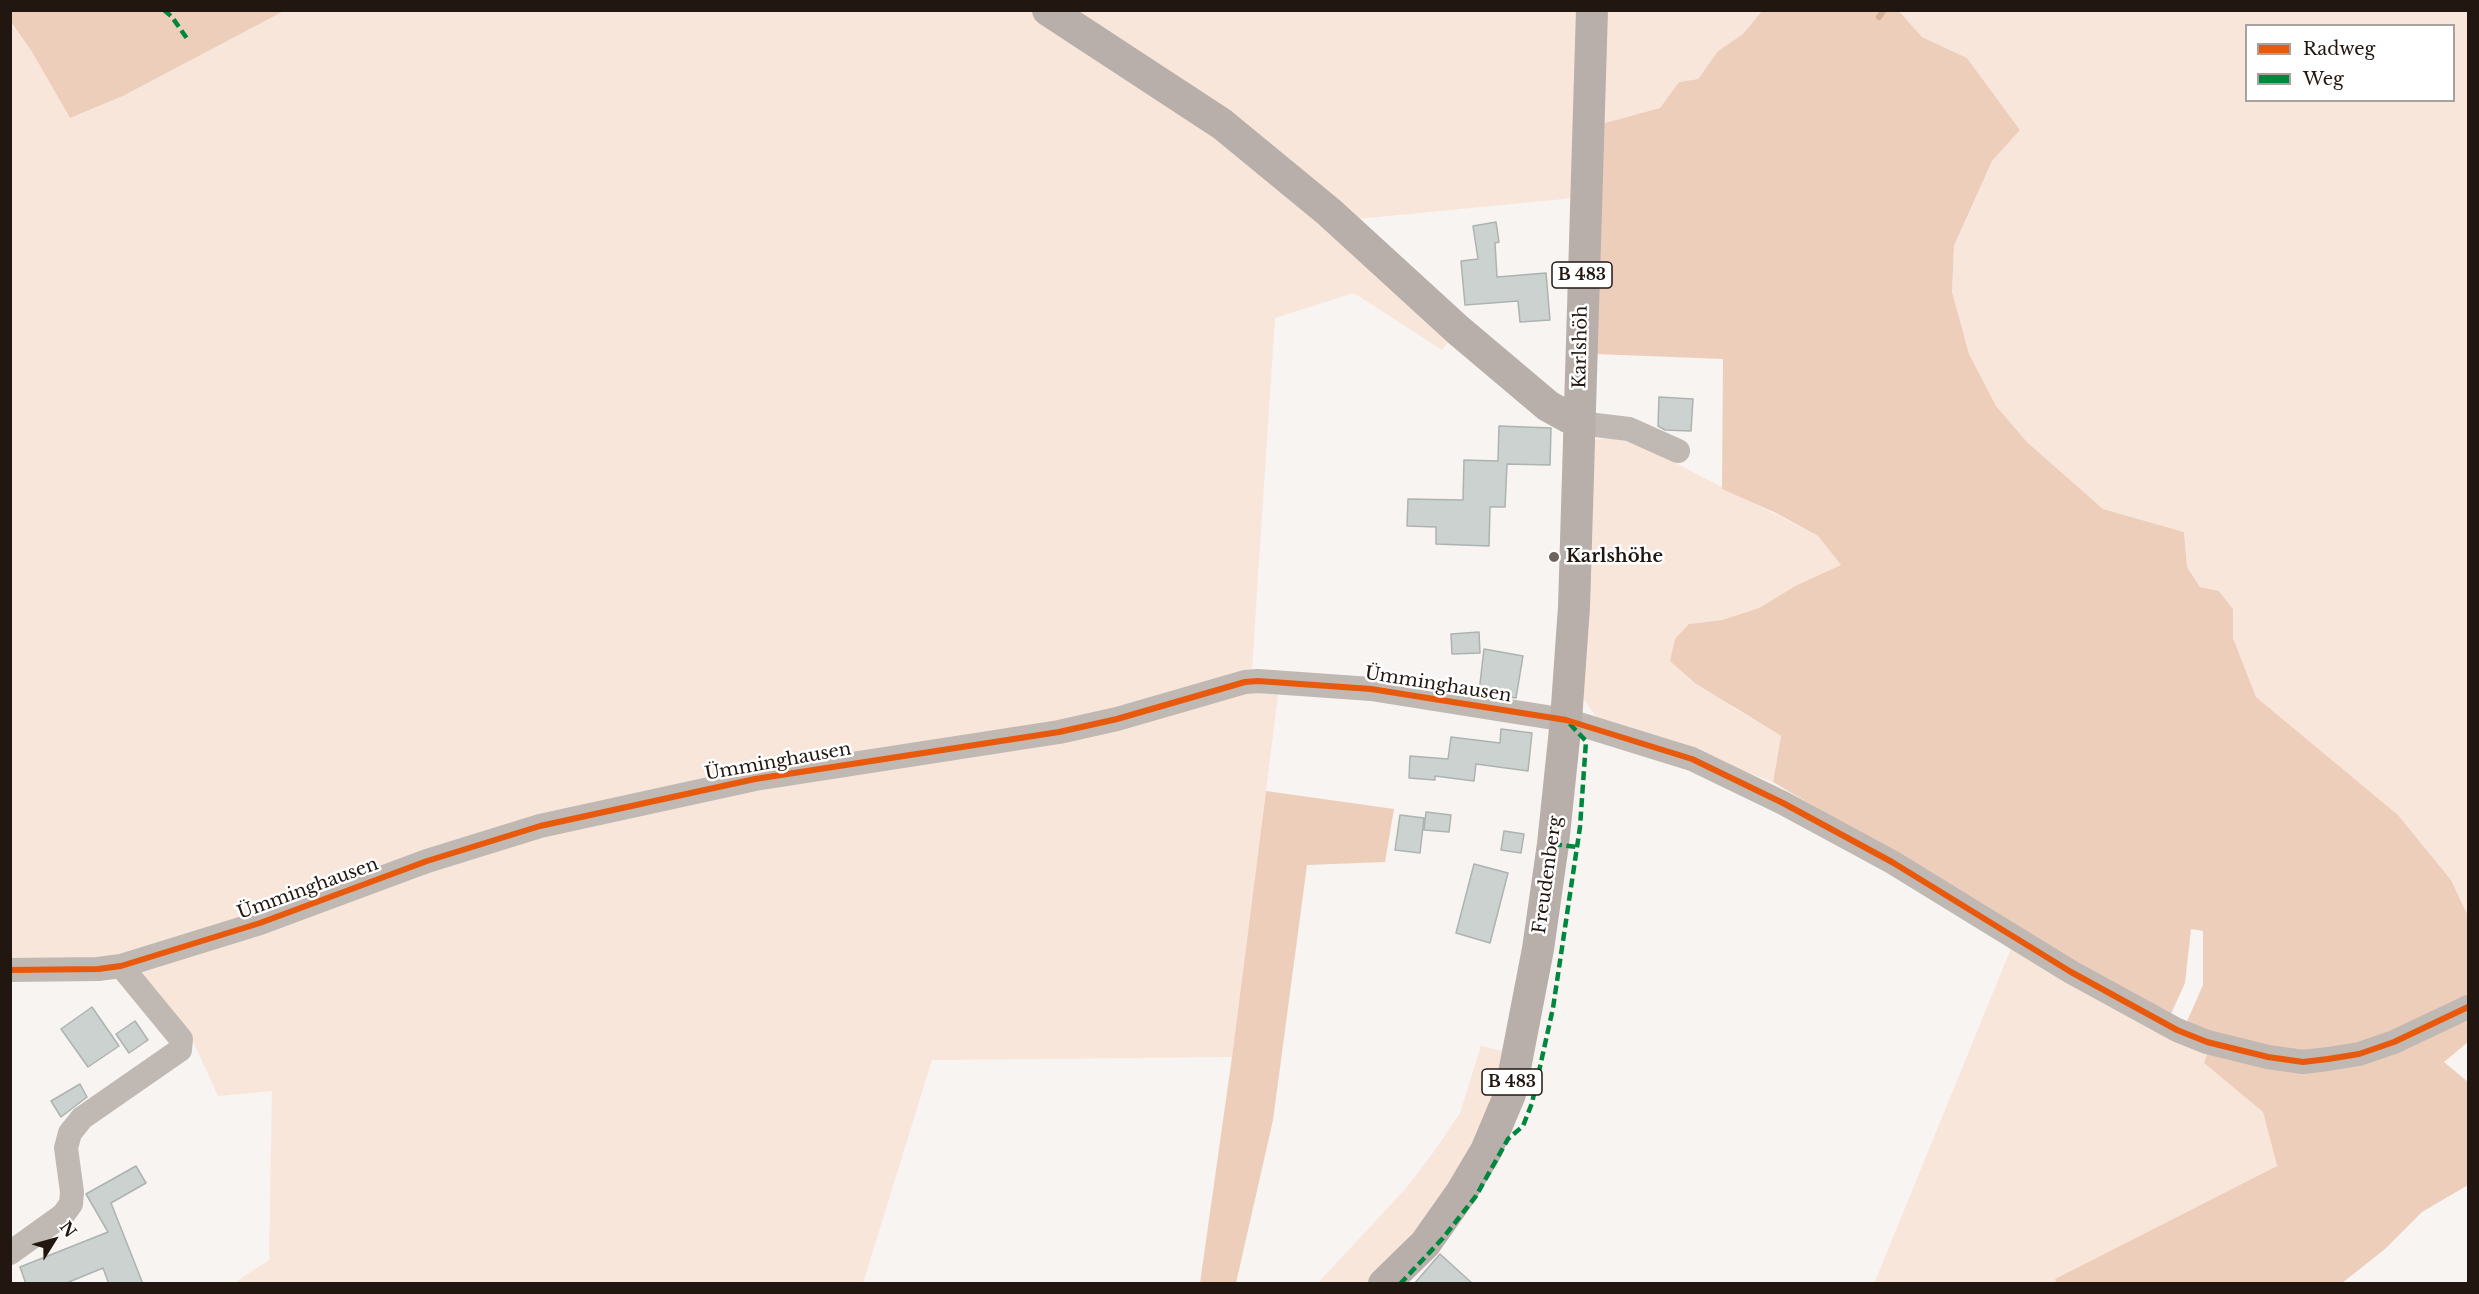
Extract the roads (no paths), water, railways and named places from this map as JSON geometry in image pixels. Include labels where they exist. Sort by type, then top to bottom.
[{"type":"main road","name":"Karlshöh","points":[[1048,10],[1222,124],[1280,170],[1458,330],[1548,406],[1579,423],[1592,10]]},
{"type":"main road","name":"Freudenberg","points":[[1384,1284],[1425,1244],[1461,1193],[1486,1150],[1510,1094],[1538,949],[1553,844],[1566,720],[1574,607],[1579,423]]},
{"type":"street","name":"Karlshöh","points":[[1579,423],[1629,429],[1678,451]]},
{"type":"street","name":"Ümminghausen","points":[[10,970],[121,966],[260,923],[427,861],[540,826],[755,779],[1059,732],[1117,719],[1245,682],[1371,689],[1566,720],[1692,759],[1783,803],[1892,862],[2112,995],[2177,1030],[2207,1042],[2268,1057],[2303,1062],[2328,1059],[2359,1054],[2394,1042],[2469,1008]]},
{"type":"street","points":[[10,1253],[63,1215],[71,1204],[72,1192],[66,1148],[70,1132],[82,1119],[180,1050],[181,1038],[121,966]]},
{"type":"waterway","points":[[1879,17],[1884,10]]},
{"type":"place","name":"Karlshöhe","points":[[1554,557]]}]
